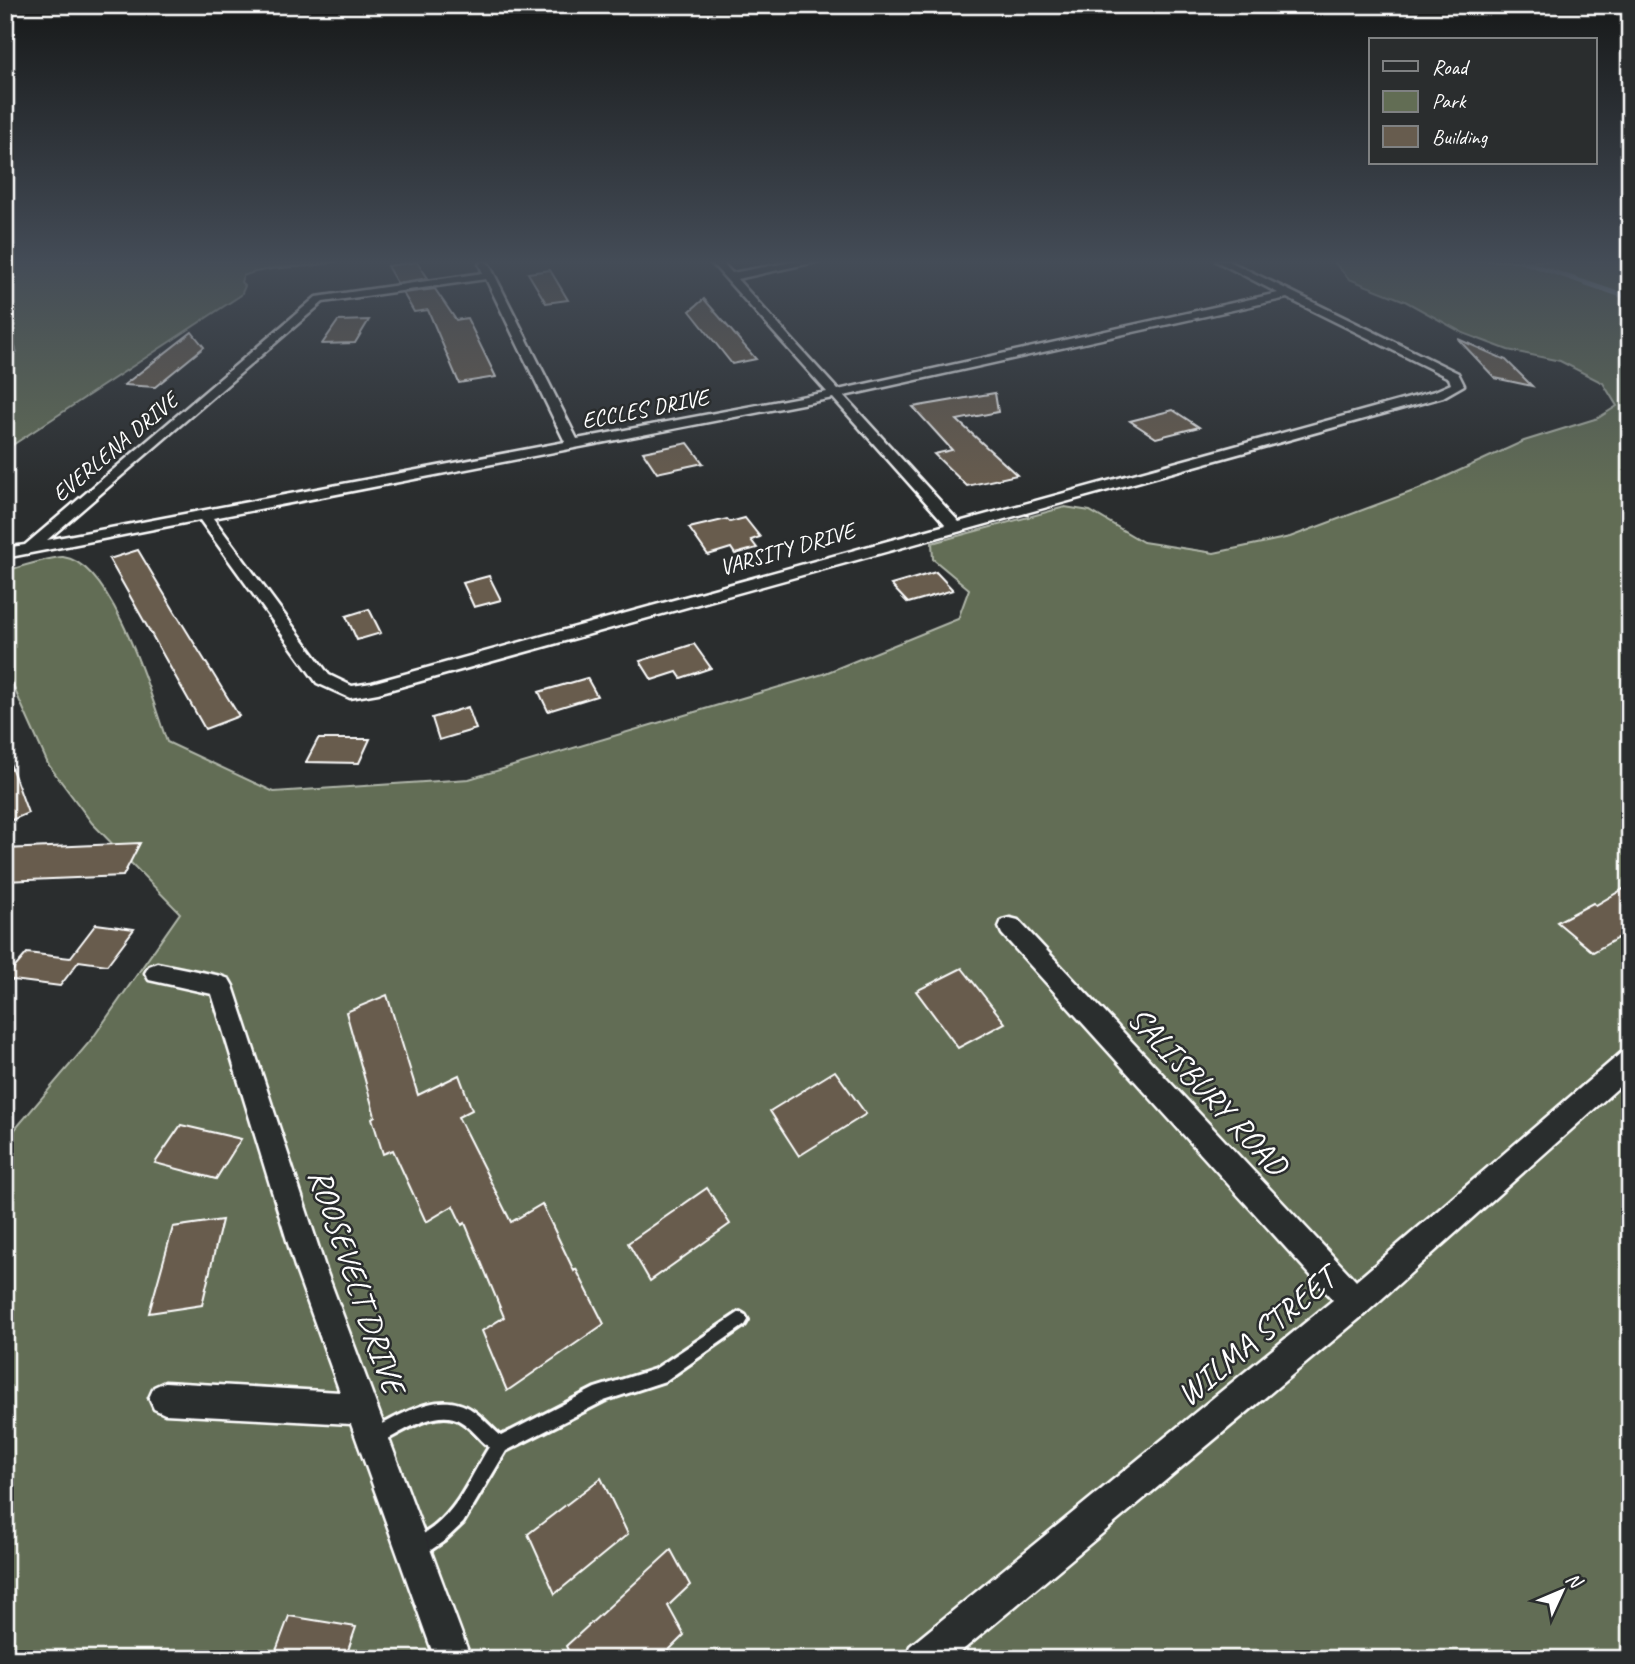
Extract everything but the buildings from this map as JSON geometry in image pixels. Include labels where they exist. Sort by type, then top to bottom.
[{"type":"street","name":"EVERLENA DRIVE","points":[[30,546],[273,339]]},
{"type":"street","points":[[521,339],[573,444]]},
{"type":"street","points":[[785,339],[955,526]]},
{"type":"street","name":"ECCLES DRIVE","points":[[5,553],[30,546],[836,394],[1087,339]]},
{"type":"street","name":"VARSITY DRIVE","points":[[203,514],[323,679],[350,692],[372,689],[1439,394],[1458,386],[1454,376],[1379,339]]},
{"type":"street","name":"SALISBURY ROAD","points":[[1010,927],[1355,1302]]},
{"type":"street","name":"ROOSEVELT DRIVE","points":[[158,973],[221,986],[311,1270],[453,1659]]},
{"type":"street","name":"WILMA STREET","points":[[923,1659],[1355,1302],[1630,1061]]},
{"type":"street","points":[[165,1398],[368,1424]]},
{"type":"lane","points":[[414,1551],[444,1530],[467,1503],[483,1469],[500,1445],[601,1394],[659,1375],[740,1320]]},
{"type":"lane","points":[[368,1424],[439,1408],[465,1414],[482,1434],[500,1445]]},
{"type":"green space","points":[[12,339],[175,339],[5,450],[5,361],[17,352]]},
{"type":"green space","points":[[1478,339],[1630,339],[1630,1659],[5,1659],[5,1141],[92,1039],[180,913],[92,823],[48,764],[5,668],[5,571],[58,557],[81,565],[99,583],[114,607],[141,667],[167,742],[274,792],[469,779],[823,674],[958,619],[969,589],[933,559],[932,543],[1065,507],[1090,511],[1143,542],[1214,553],[1290,537],[1419,489],[1524,441],[1598,418],[1617,406],[1603,383],[1560,361],[1508,350]]}]
